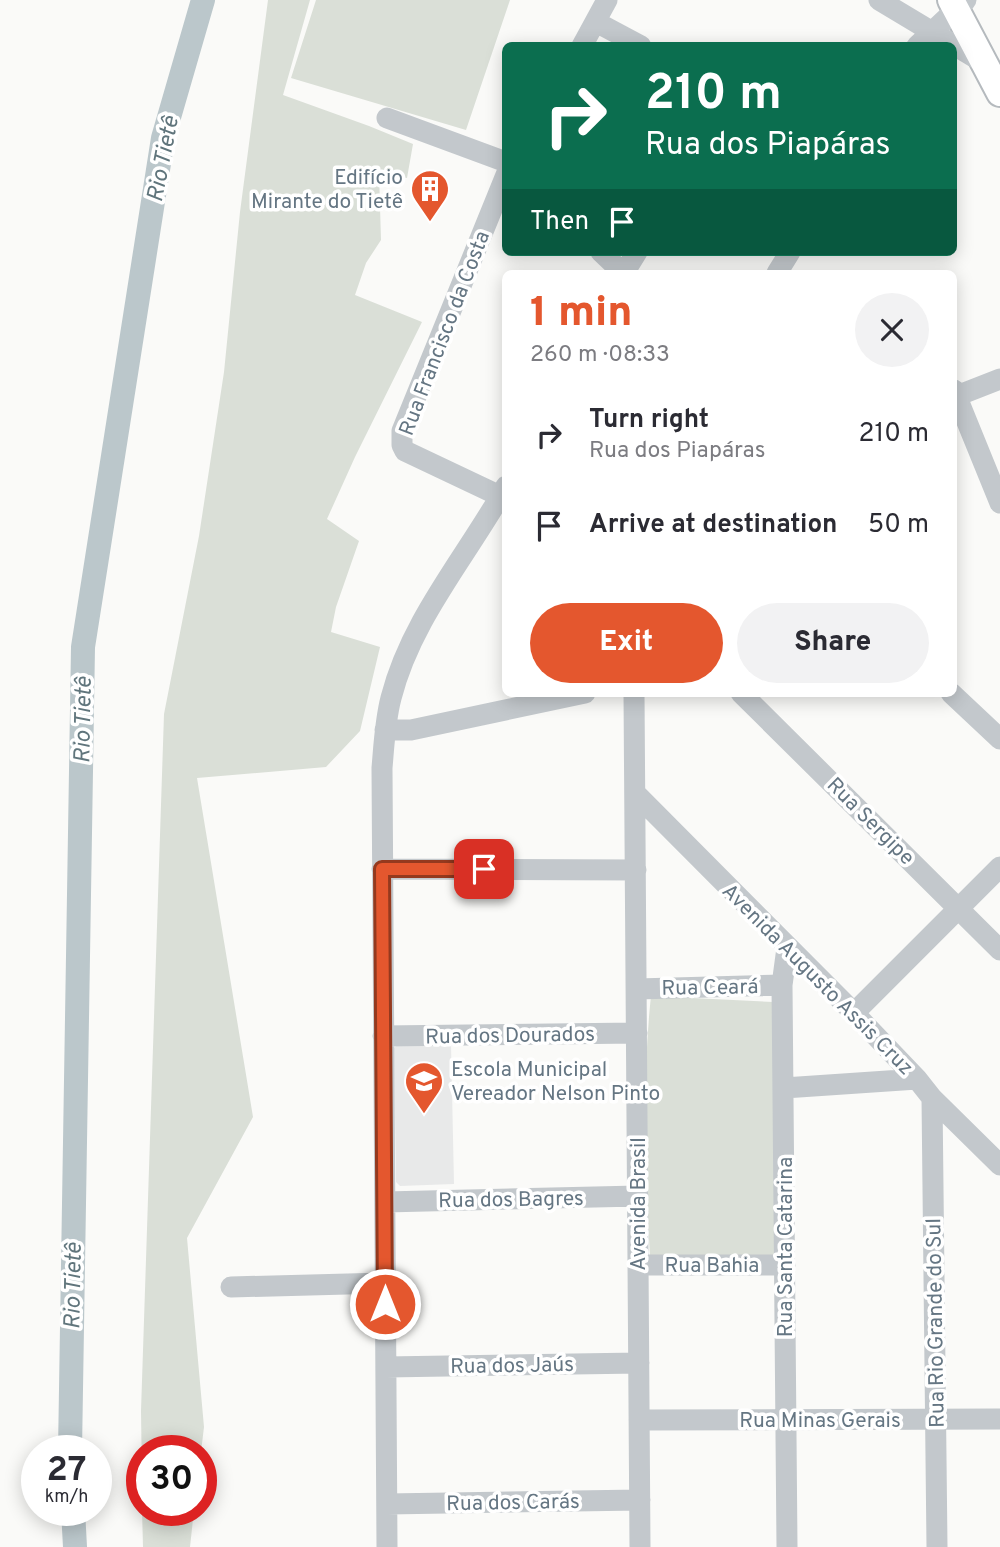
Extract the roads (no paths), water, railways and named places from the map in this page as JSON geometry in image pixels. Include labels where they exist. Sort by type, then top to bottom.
[{"type":"main road","points":[[958,3],[1000,93]]},
{"type":"street","points":[[584,42],[607,0]]},
{"type":"street","points":[[879,0],[925,38],[958,3]]},
{"type":"street","points":[[596,22],[634,42]]},
{"type":"street","points":[[957,52],[984,63]]},
{"type":"street","points":[[387,118],[502,161]]},
{"type":"street","name":"Rua Francisco da Costa","points":[[502,185],[401,439],[405,451],[502,491]]},
{"type":"street","points":[[605,256],[621,270]]},
{"type":"street","points":[[957,393],[1000,379]]},
{"type":"street","points":[[957,399],[1000,503]]},
{"type":"street","points":[[387,1547],[382,869],[382,768],[385,730],[391,698],[421,621],[502,493]]},
{"type":"street","points":[[385,730],[411,730],[566,697]]},
{"type":"street","name":"Avenida Brasil","points":[[634,697],[640,1547]]},
{"type":"street","name":"Rua Sergipe","points":[[745,697],[1000,950]]},
{"type":"street","points":[[955,697],[1000,739]]},
{"type":"street","name":"Avenida Augusto Assis Cruz","points":[[636,794],[854,1013],[932,1098],[1000,1165]]},
{"type":"street","points":[[854,1013],[1000,867]]},
{"type":"street","points":[[382,869],[636,870]]},
{"type":"street","name":"Rua Santa Catarina","points":[[787,948],[782,985],[787,1547]]},
{"type":"street","name":"Rua Ceará","points":[[637,989],[782,985]]},
{"type":"street","name":"Rua dos Dourados","points":[[383,1037],[637,1033]]},
{"type":"street","points":[[784,1088],[917,1079]]},
{"type":"street","name":"Rua Rio Grande do Sul","points":[[932,1098],[937,1547]]},
{"type":"street","name":"Rua dos Bagres","points":[[385,1202],[638,1196]]},
{"type":"street","name":"Rua Bahia","points":[[638,1265],[785,1265]]},
{"type":"street","points":[[231,1287],[385,1283]]},
{"type":"street","name":"Rua dos Jaús","points":[[386,1367],[639,1363]]},
{"type":"street","name":"Rua Minas Gerais","points":[[639,1420],[1000,1419]]},
{"type":"street","name":"Rua dos Carás","points":[[387,1504],[640,1500]]},
{"type":"waterway","name":"Rio Tietê","points":[[70,1435],[83,647],[163,138],[203,0]]},
{"type":"waterway","name":"Rio Tietê","points":[[74,1526],[75,1547]]},
{"type":"place","name":"Edifício Mirante do Tietê","points":[[430,223]]},
{"type":"place","name":"Escola Municipal Vereador Nelson Pinto","points":[[424,1115]]}]
